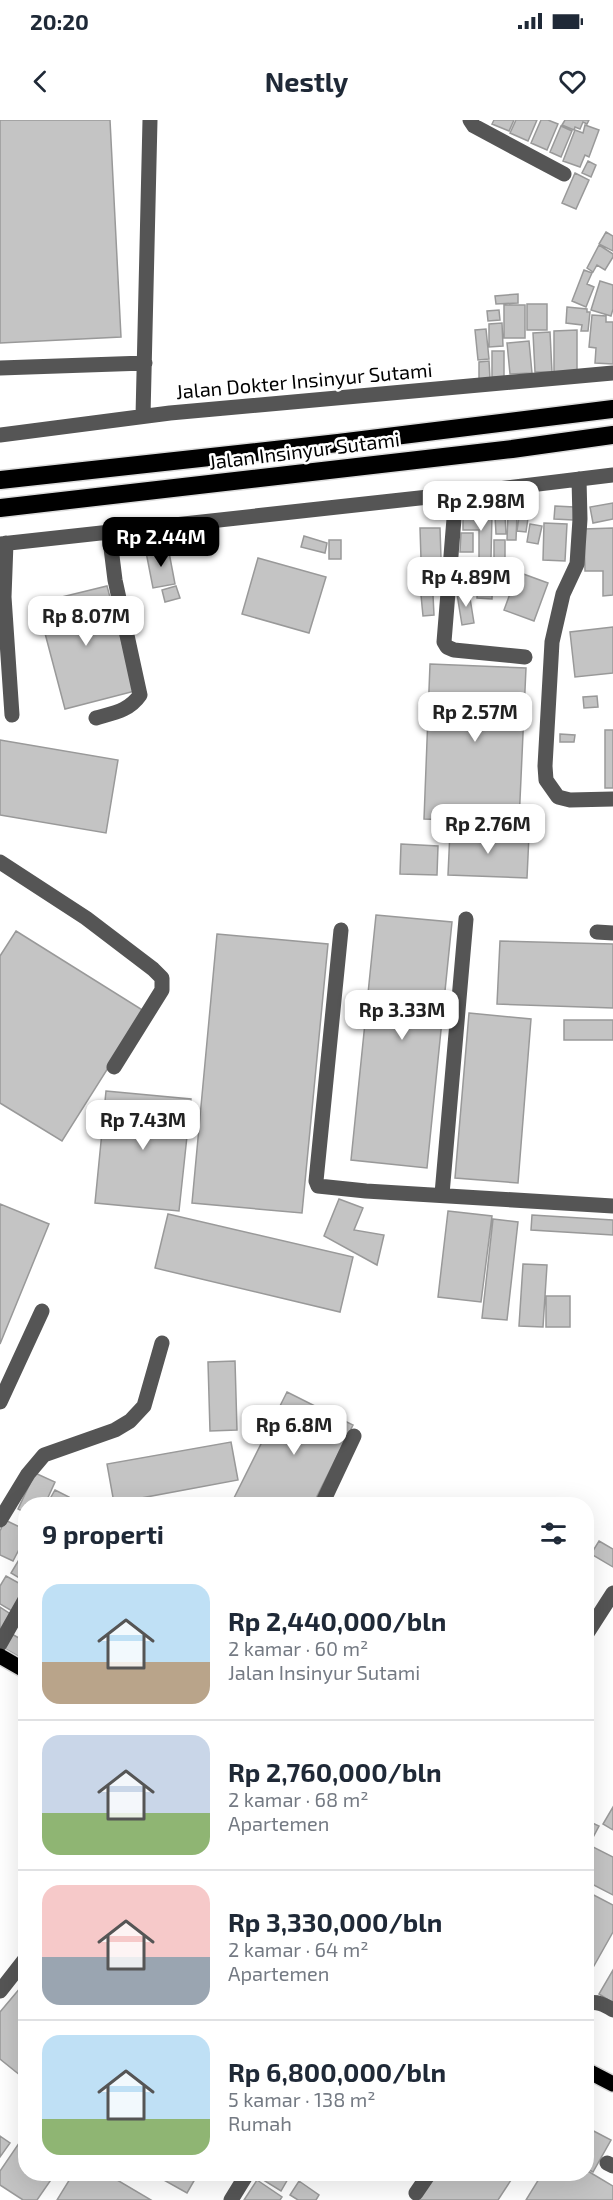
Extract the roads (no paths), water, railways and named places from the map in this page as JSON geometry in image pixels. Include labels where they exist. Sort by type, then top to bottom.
[{"type":"highway","name":"Jalan Insinyur Sutami","points":[[0,480],[338,443],[613,409]]},
{"type":"highway","name":"Jalan Insinyur Sutami","points":[[0,508],[613,435]]},
{"type":"main road","points":[[0,1656],[18,1666]]},
{"type":"main road","points":[[594,2074],[613,2084]]},
{"type":"street","points":[[143,416],[150,120]]},
{"type":"street","points":[[470,120],[474,126],[564,174]]},
{"type":"street","points":[[0,368],[145,363]]},
{"type":"street","name":"Jalan Dokter Insinyur Sutami","points":[[0,435],[143,416],[613,373]]},
{"type":"street","points":[[12,715],[4,597],[3,543],[613,475]]},
{"type":"street","points":[[579,479],[580,519],[577,564],[563,594],[552,642],[546,780],[558,797],[570,800],[613,799]]},
{"type":"street","points":[[456,494],[444,642],[447,647],[454,650],[525,657]]},
{"type":"street","points":[[96,718],[134,705],[140,695],[115,580],[109,532]]},
{"type":"street","points":[[0,862],[86,918],[162,978],[162,990],[114,1067]]},
{"type":"street","points":[[442,1194],[465,919]]},
{"type":"street","points":[[341,930],[316,1181],[318,1186],[613,1206]]},
{"type":"street","points":[[597,933],[613,933]]},
{"type":"street","points":[[0,1402],[42,1311]]},
{"type":"street","points":[[0,1520],[28,1474],[44,1455],[115,1430],[130,1421],[144,1406],[162,1343]]},
{"type":"street","points":[[325,1497],[354,1436]]},
{"type":"street","points":[[594,1623],[613,1593]]},
{"type":"street","points":[[0,1644],[18,1613]]},
{"type":"street","points":[[0,1990],[18,1968]]},
{"type":"street","points":[[594,2002],[604,2004],[613,2010]]},
{"type":"street","points":[[231,2200],[243,2181]]},
{"type":"street","points":[[416,2193],[424,2181]]}]
